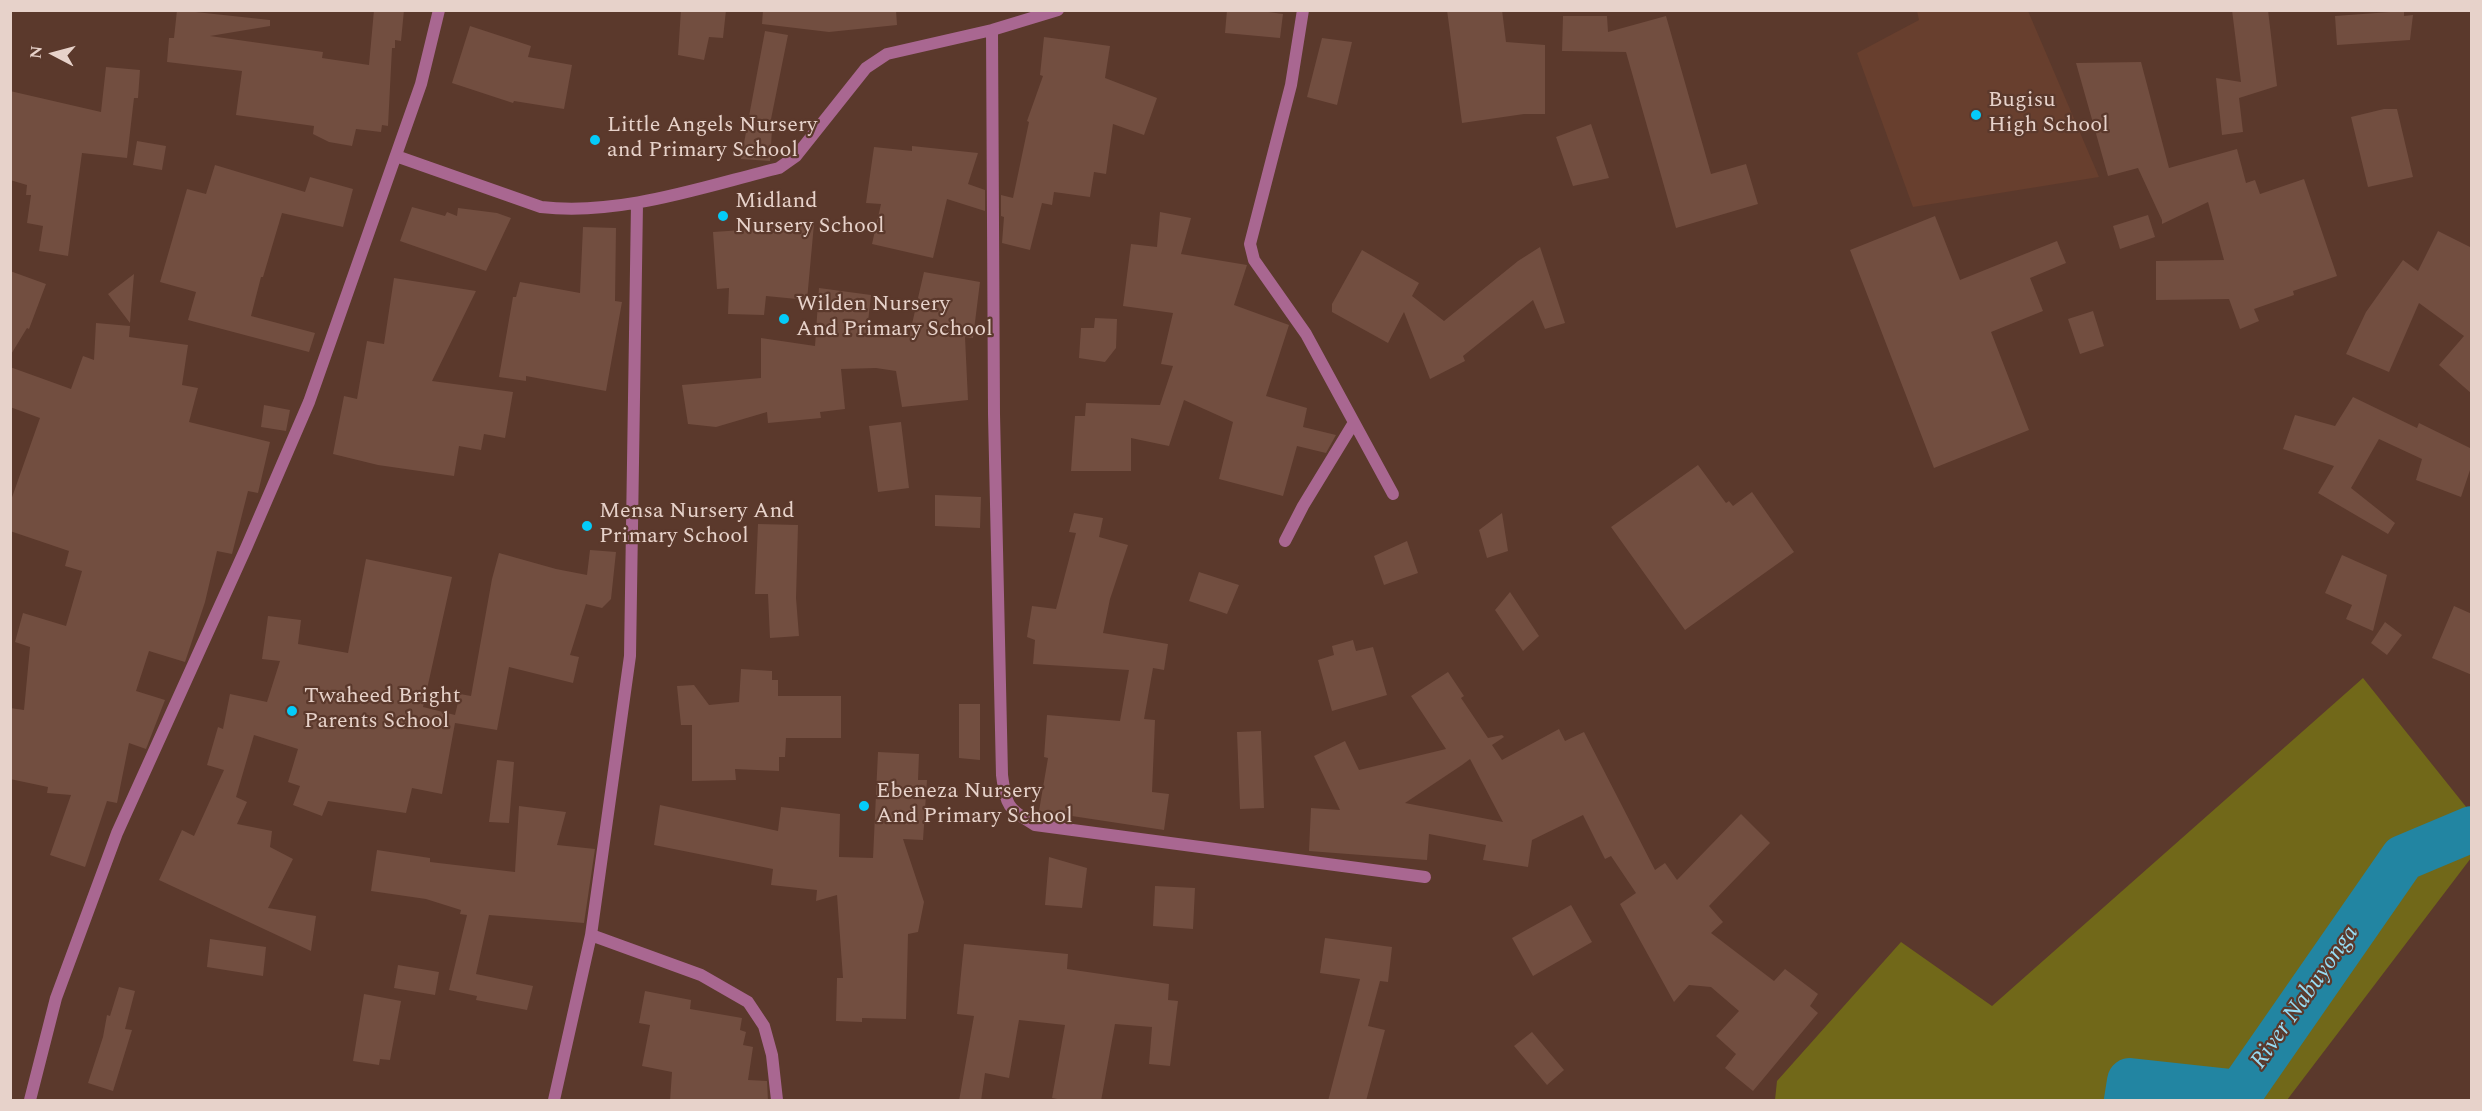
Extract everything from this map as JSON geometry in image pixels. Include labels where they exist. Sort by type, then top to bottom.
[{"type":"street","points":[[30,1101],[56,998],[117,833],[246,548],[309,402],[421,84],[439,10]]},
{"type":"street","points":[[396,156],[541,207],[566,210],[637,204],[779,168],[796,156],[867,69],[887,54],[993,30],[1058,10]]},
{"type":"street","points":[[1303,10],[1291,85],[1250,244],[1254,260],[1306,334],[1393,494]]},
{"type":"street","points":[[993,30],[994,414],[1002,775],[1005,795],[1014,812],[1035,825],[1425,877]]},
{"type":"street","points":[[554,1101],[591,935],[630,656],[637,204]]},
{"type":"street","points":[[1285,541],[1303,506],[1353,424]]},
{"type":"street","points":[[591,935],[701,975],[748,1002],[764,1026],[772,1054],[777,1101]]},
{"type":"shaded area","name":"Bugisu High School","points":[[1917,11],[2028,11],[2099,177],[1913,207],[1857,53],[1919,20]]},
{"type":"shaded area","points":[[2363,678],[2471,813],[2471,858],[2287,1100],[1775,1100],[1777,1081],[1901,942],[1992,1006]]},
{"type":"building","points":[[177,10],[270,20],[270,26],[210,36],[323,52],[322,58],[369,65],[374,10],[404,10],[401,41],[395,40],[395,48],[392,48],[388,126],[382,125],[381,132],[356,129],[352,146],[329,142],[313,134],[314,126],[236,115],[242,71],[167,62],[169,38],[174,38]]},
{"type":"building","points":[[681,10],[726,10],[723,38],[709,37],[704,60],[678,55]]},
{"type":"building","points":[[763,10],[896,10],[897,25],[829,32],[762,24]]},
{"type":"building","points":[[1227,10],[1254,10],[1283,14],[1280,38],[1225,33]]},
{"type":"building","points":[[1447,10],[1502,10],[1506,42],[1545,45],[1545,114],[1524,114],[1462,123]]},
{"type":"building","points":[[2232,10],[2268,10],[2277,86],[2239,98],[2243,132],[2222,135],[2216,78],[2241,82]]},
{"type":"building","points":[[2404,11],[2404,16],[2413,15],[2410,40],[2337,45],[2335,16]]},
{"type":"building","points":[[1563,16],[1607,16],[1608,32],[1666,16],[1711,174],[1746,164],[1758,204],[1676,228],[1626,52],[1562,51]]},
{"type":"building","points":[[470,26],[531,46],[528,57],[572,65],[564,109],[514,101],[513,103],[452,83]]},
{"type":"building","points":[[765,31],[788,35],[769,129],[772,129],[770,161],[741,159]]},
{"type":"building","points":[[1044,37],[1110,46],[1105,78],[1157,98],[1144,135],[1113,124],[1106,174],[1094,172],[1090,197],[1054,192],[1052,205],[1042,203],[1030,250],[1002,243],[1004,217],[1001,216],[1001,195],[1013,198],[1029,122],[1027,121],[1043,76],[1040,75]]},
{"type":"building","points":[[1322,38],[1352,42],[1337,105],[1307,97]]},
{"type":"building","points":[[2141,62],[2169,168],[2237,149],[2246,183],[2255,180],[2260,194],[2304,179],[2337,276],[2293,291],[2294,295],[2254,309],[2259,321],[2240,329],[2229,299],[2156,300],[2156,261],[2224,260],[2208,202],[2162,224],[2138,168],[2108,176],[2076,63]]},
{"type":"building","points":[[106,67],[140,70],[138,98],[134,98],[127,158],[82,153],[68,256],[39,251],[43,226],[27,223],[31,195],[26,195],[27,185],[10,180],[10,91],[101,112]]},
{"type":"building","points":[[2384,109],[2397,109],[2413,177],[2368,187],[2351,117]]},
{"type":"building","points":[[1591,124],[1609,178],[1573,186],[1556,137]]},
{"type":"building","points":[[137,141],[166,146],[162,170],[133,165]]},
{"type":"building","points":[[912,146],[978,153],[968,184],[985,190],[985,211],[947,199],[933,258],[872,244],[881,204],[866,203],[874,147],[912,151]]},
{"type":"building","points":[[215,165],[305,192],[310,177],[353,189],[343,227],[282,213],[263,277],[261,277],[251,316],[315,333],[309,352],[188,320],[196,292],[160,282],[187,189],[206,194]]},
{"type":"building","points":[[412,207],[445,216],[447,212],[457,216],[458,208],[497,213],[511,218],[486,271],[400,241]]},
{"type":"building","points":[[1160,212],[1191,218],[1181,254],[1247,265],[1234,305],[1289,325],[1266,396],[1307,408],[1303,427],[1336,435],[1326,453],[1297,446],[1283,496],[1219,479],[1233,422],[1184,400],[1169,446],[1131,438],[1131,471],[1071,471],[1075,416],[1085,416],[1086,403],[1160,405],[1173,366],[1161,364],[1173,313],[1123,306],[1131,244],[1157,247]]},
{"type":"building","points":[[2148,215],[2155,237],[2120,249],[2113,226]]},
{"type":"building","points":[[1935,216],[1960,280],[2057,241],[2066,263],[2030,278],[2043,311],[1991,332],[2029,430],[1934,468],[1850,250]]},
{"type":"building","points":[[788,222],[814,224],[807,300],[766,296],[764,315],[728,314],[729,288],[717,289],[713,232],[787,227]]},
{"type":"building","points":[[583,227],[616,228],[615,301],[622,302],[606,391],[526,376],[526,381],[499,377],[513,297],[516,297],[520,282],[580,293]]},
{"type":"building","points":[[2438,231],[2472,248],[2472,394],[2439,365],[2464,336],[2419,303],[2389,372],[2346,354],[2366,312],[2403,260],[2418,271]]},
{"type":"building","points":[[1540,247],[1565,323],[1545,329],[1533,300],[1463,356],[1465,361],[1430,379],[1404,312],[1388,343],[1332,312],[1332,304],[1362,250],[1419,283],[1412,296],[1444,321],[1518,261]]},
{"type":"building","points":[[10,271],[46,284],[29,329],[27,328],[10,356]]},
{"type":"building","points":[[924,272],[980,282],[973,338],[965,337],[968,400],[902,407],[896,371],[876,368],[841,369],[845,409],[820,412],[821,418],[768,423],[767,412],[716,427],[688,424],[682,385],[761,378],[761,338],[815,346],[819,288],[871,295],[867,331],[909,337]]},
{"type":"building","points":[[134,274],[130,323],[108,294]]},
{"type":"building","points":[[394,278],[476,291],[432,381],[513,392],[505,438],[484,434],[481,450],[459,446],[454,476],[378,465],[333,454],[344,396],[357,399],[367,341],[384,344]]},
{"type":"building","points":[[2093,311],[2104,346],[2080,354],[2068,319]]},
{"type":"building","points":[[1095,318],[1117,319],[1116,348],[1105,362],[1079,358],[1081,328],[1094,328]]},
{"type":"building","points":[[96,323],[130,326],[129,337],[188,345],[182,385],[198,388],[189,422],[270,442],[258,493],[248,491],[232,554],[217,551],[205,602],[185,662],[149,651],[136,691],[165,700],[146,749],[129,743],[117,803],[107,801],[85,867],[50,855],[71,795],[47,793],[48,787],[10,779],[10,708],[24,710],[30,647],[15,642],[23,613],[66,626],[82,571],[65,566],[69,551],[10,531],[10,503],[40,418],[10,407],[10,367],[71,389],[83,356],[94,360]]},
{"type":"building","points":[[2353,397],[2417,428],[2419,423],[2472,449],[2472,464],[2461,497],[2416,480],[2422,459],[2379,439],[2351,488],[2395,523],[2388,534],[2318,493],[2334,466],[2283,449],[2295,415],[2335,426]]},
{"type":"building","points":[[264,405],[290,410],[286,431],[261,427]]},
{"type":"building","points":[[901,422],[909,488],[878,492],[869,426]]},
{"type":"building","points":[[1698,465],[1726,503],[1729,501],[1733,506],[1752,492],[1794,552],[1685,630],[1611,527]]},
{"type":"building","points":[[935,495],[981,497],[980,528],[935,526]]},
{"type":"building","points":[[1074,513],[1103,518],[1099,537],[1128,545],[1110,599],[1103,633],[1168,644],[1164,670],[1153,668],[1144,719],[1155,720],[1152,792],[1169,794],[1164,830],[1039,811],[1048,758],[1044,757],[1047,715],[1120,721],[1129,670],[1033,664],[1035,640],[1027,637],[1032,606],[1056,609],[1076,533],[1069,532]]},
{"type":"building","points":[[1502,513],[1508,551],[1487,558],[1479,530]]},
{"type":"building","points":[[758,524],[798,525],[796,598],[799,636],[770,638],[768,594],[755,594]]},
{"type":"building","points":[[1407,541],[1418,573],[1384,585],[1374,556]]},
{"type":"building","points":[[590,550],[616,552],[611,599],[602,608],[586,604],[570,655],[579,657],[573,683],[509,667],[497,730],[455,723],[442,794],[412,788],[406,813],[328,801],[322,816],[293,805],[300,786],[288,782],[298,749],[254,735],[236,797],[247,802],[237,824],[272,831],[270,847],[293,859],[268,908],[316,916],[311,951],[159,880],[182,830],[194,836],[224,770],[207,765],[218,727],[223,729],[230,694],[267,702],[280,661],[262,659],[268,616],[301,620],[298,644],[348,653],[366,559],[452,577],[423,707],[455,715],[460,694],[471,696],[492,579],[499,553],[587,575]]},
{"type":"building","points":[[2342,555],[2387,575],[2373,631],[2346,619],[2352,605],[2325,593]]},
{"type":"building","points":[[1199,572],[1239,585],[1227,614],[1189,601]]},
{"type":"building","points":[[1510,592],[1539,636],[1523,651],[1495,610]]},
{"type":"building","points":[[2454,606],[2472,614],[2472,675],[2432,658]]},
{"type":"building","points":[[2385,622],[2402,635],[2387,655],[2371,643]]},
{"type":"building","points":[[1353,640],[1356,651],[1373,647],[1387,695],[1332,711],[1318,660],[1334,655],[1332,646]]},
{"type":"building","points":[[741,669],[772,671],[772,680],[778,680],[778,696],[841,696],[841,738],[786,738],[785,757],[779,757],[779,771],[735,769],[736,780],[692,781],[692,725],[681,725],[677,686],[694,685],[709,705],[739,702]]},
{"type":"building","points":[[1448,672],[1464,696],[1461,698],[1488,738],[1502,735],[1504,737],[1492,745],[1502,760],[1559,729],[1565,741],[1584,732],[1655,870],[1665,863],[1677,880],[1741,814],[1770,843],[1709,906],[1723,922],[1711,933],[1774,981],[1785,969],[1818,994],[1810,1006],[1818,1013],[1753,1091],[1725,1068],[1736,1054],[1716,1036],[1739,1011],[1711,987],[1689,985],[1674,1002],[1620,904],[1636,893],[1611,856],[1605,859],[1583,815],[1532,840],[1528,867],[1483,860],[1486,845],[1429,834],[1427,860],[1309,851],[1311,808],[1340,810],[1314,756],[1345,741],[1359,770],[1446,749],[1411,696]],"holes":[[[1470,759],[1503,822],[1405,803]]]},
{"type":"building","points":[[959,704],[980,704],[980,760],[959,758]]},
{"type":"building","points":[[1261,731],[1264,808],[1240,809],[1237,732]]},
{"type":"building","points":[[878,752],[919,754],[918,780],[927,780],[923,840],[903,839],[924,902],[918,932],[908,934],[906,1019],[862,1018],[862,1022],[836,1021],[837,978],[843,978],[837,895],[816,901],[817,890],[771,885],[773,869],[654,845],[660,805],[778,831],[781,807],[840,814],[839,857],[873,858]]},
{"type":"building","points":[[497,760],[514,762],[509,823],[489,822]]},
{"type":"building","points":[[519,806],[566,812],[557,845],[595,849],[584,923],[489,915],[476,974],[533,986],[527,1010],[476,1000],[477,996],[449,990],[467,915],[460,914],[461,910],[426,899],[371,891],[377,850],[430,858],[430,862],[515,872]]},
{"type":"building","points":[[1049,857],[1087,868],[1082,908],[1045,905]]},
{"type":"building","points":[[1155,886],[1195,888],[1193,929],[1153,926]]},
{"type":"building","points":[[1571,905],[1592,942],[1533,976],[1512,938]]},
{"type":"building","points":[[1325,938],[1392,947],[1388,982],[1380,981],[1368,1026],[1385,1030],[1366,1101],[1328,1101],[1360,979],[1320,973]]},
{"type":"building","points":[[210,939],[266,947],[263,976],[207,967]]},
{"type":"building","points":[[964,944],[1068,954],[1067,969],[1169,984],[1168,1000],[1178,1001],[1170,1066],[1149,1064],[1152,1027],[1115,1024],[1101,1101],[1068,1101],[1052,1098],[1065,1025],[1019,1020],[1009,1078],[985,1073],[981,1101],[959,1101],[974,1016],[957,1014]]},
{"type":"building","points":[[398,965],[439,972],[435,995],[394,988]]},
{"type":"building","points":[[119,987],[135,991],[125,1029],[132,1030],[113,1091],[88,1083],[103,1037],[107,1015],[110,1016]]},
{"type":"building","points":[[645,991],[691,1000],[690,1009],[742,1018],[740,1030],[746,1032],[743,1045],[753,1047],[748,1080],[767,1081],[768,1101],[670,1101],[672,1072],[642,1066],[650,1025],[639,1023]]},
{"type":"building","points":[[364,994],[401,1001],[390,1060],[380,1059],[379,1065],[353,1061]]},
{"type":"building","points":[[1532,1032],[1564,1070],[1547,1085],[1514,1046]]},
{"type":"waterway","name":"River Nabuyonga","points":[[2127,1100],[2130,1081],[2240,1093],[2403,858],[2472,829]]},
{"type":"place","name":"Bugisu High School","points":[[1976,115]]},
{"type":"place","name":"Little Angels Nursery and Primary School","points":[[595,140]]},
{"type":"place","name":"Midland Nursery School","points":[[723,216]]},
{"type":"place","name":"Wilden Nursery And Primary School","points":[[784,319]]},
{"type":"place","name":"Mensa Nursery And Primary School","points":[[587,526]]},
{"type":"place","name":"Twaheed Bright Parents School","points":[[292,711]]},
{"type":"place","name":"Ebeneza Nursery And Primary School","points":[[864,806]]}]
